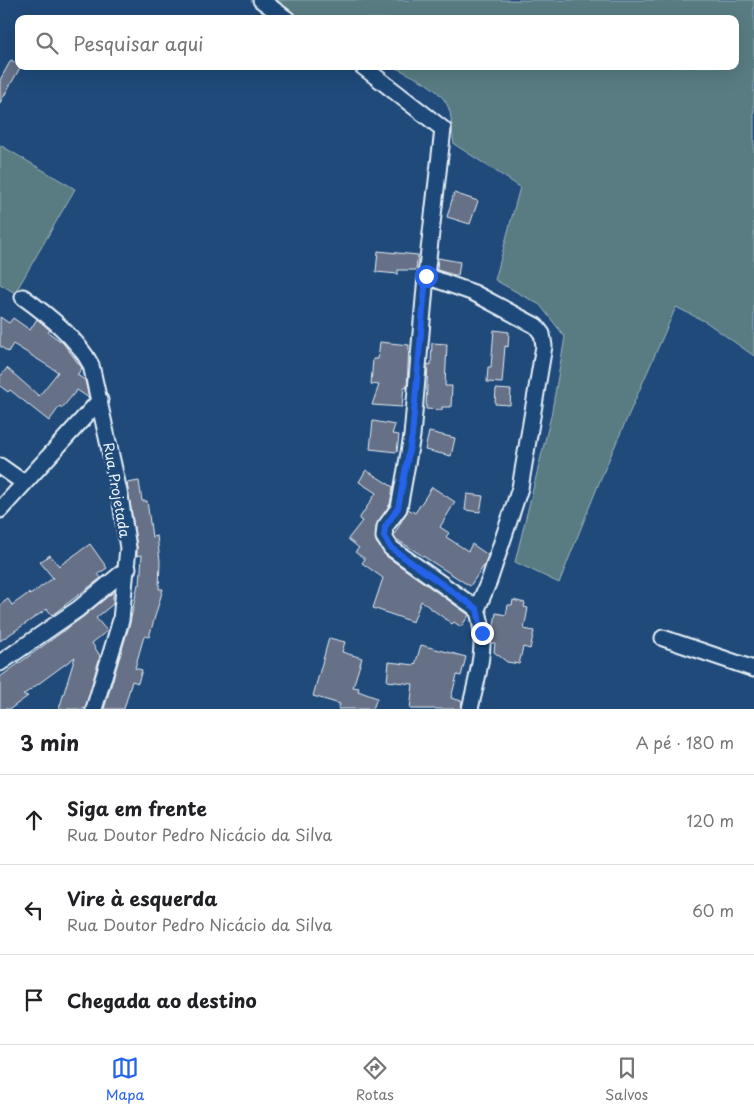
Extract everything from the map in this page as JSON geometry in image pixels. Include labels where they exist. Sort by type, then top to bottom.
[{"type":"street","points":[[261,0],[282,15]]},
{"type":"street","points":[[367,70],[443,129],[426,276],[412,436],[398,508],[385,527],[384,537],[391,548],[477,609]]},
{"type":"street","points":[[426,276],[474,293],[536,326],[542,334],[544,346],[520,488],[489,581],[477,609],[482,633],[481,658],[470,709]]},
{"type":"street","name":"Rua Projetada","points":[[23,297],[39,309],[86,356],[100,400],[120,496],[128,548],[128,568],[121,620],[94,709]]},
{"type":"street","points":[[0,510],[100,400]]},
{"type":"street","points":[[0,466],[24,483]]},
{"type":"street","points":[[0,663],[78,609],[128,568]]},
{"type":"street","points":[[663,638],[754,669]]},
{"type":"green space","points":[[274,0],[754,0],[754,356],[706,322],[676,307],[603,473],[559,583],[515,562],[551,416],[565,337],[540,305],[495,280],[520,187],[454,144],[450,112],[441,96],[434,89],[400,70],[739,70],[739,15],[296,15]]},
{"type":"green space","points":[[0,145],[75,189],[15,293],[0,284]]},
{"type":"building","points":[[11,60],[15,62],[15,70],[19,70],[0,103],[0,80]]},
{"type":"building","points":[[454,193],[478,201],[470,224],[447,217]]},
{"type":"building","points":[[378,251],[418,255],[416,270],[398,270],[398,274],[376,272]]},
{"type":"building","points":[[438,258],[460,262],[458,276],[437,270]]},
{"type":"building","points":[[0,317],[9,323],[13,318],[30,330],[37,319],[50,330],[48,332],[63,343],[82,368],[77,375],[85,380],[89,398],[77,390],[62,408],[60,406],[49,421],[10,390],[8,392],[0,386],[0,377],[7,368],[39,396],[58,372],[13,344],[8,352],[0,346]]},
{"type":"building","points":[[494,330],[509,332],[508,347],[505,346],[502,383],[487,382],[488,367],[491,367]]},
{"type":"building","points":[[380,342],[409,345],[407,388],[404,387],[402,407],[372,405],[379,385],[371,384],[373,359],[378,359]]},
{"type":"building","points":[[432,343],[447,344],[445,386],[452,386],[451,407],[442,407],[442,410],[426,409],[428,364],[431,365]]},
{"type":"building","points":[[496,389],[511,390],[510,405],[495,404]]},
{"type":"building","points":[[373,421],[395,425],[392,434],[399,435],[397,452],[370,449]]},
{"type":"building","points":[[429,432],[455,438],[451,456],[425,450]]},
{"type":"building","points":[[366,470],[393,487],[390,504],[376,526],[376,542],[386,556],[469,615],[461,627],[454,622],[452,624],[421,601],[413,622],[373,608],[383,578],[362,563],[365,559],[355,552],[359,548],[348,539],[362,521],[359,519],[376,493],[359,482]]},
{"type":"building","points":[[139,481],[142,501],[147,501],[152,537],[157,536],[160,561],[159,589],[163,589],[149,637],[144,636],[135,668],[142,670],[138,683],[132,681],[124,709],[104,709],[130,623],[138,584],[140,585],[142,555],[137,556],[127,483]]},
{"type":"building","points":[[432,487],[455,502],[440,527],[449,533],[446,537],[468,551],[472,544],[488,555],[485,564],[470,586],[396,539],[394,535],[408,509],[415,513]]},
{"type":"building","points":[[467,494],[483,496],[480,512],[465,510]]},
{"type":"building","points":[[90,544],[107,568],[98,574],[101,578],[52,615],[47,609],[0,641],[0,605],[8,599],[12,605],[29,593],[30,595],[53,578],[40,562],[50,555],[59,566]]},
{"type":"building","points":[[113,592],[113,604],[96,618],[107,631],[92,643],[100,656],[85,709],[59,709],[75,657],[23,695],[28,696],[10,709],[0,709],[0,677],[83,617]]},
{"type":"building","points":[[513,600],[525,603],[524,607],[528,608],[524,629],[534,631],[530,649],[523,647],[519,664],[507,662],[494,652],[495,643],[491,643],[496,613],[506,615],[508,605],[512,605]]},
{"type":"building","points":[[329,638],[345,642],[342,652],[362,658],[353,687],[359,688],[358,691],[377,698],[373,709],[338,709],[340,704],[313,696]]},
{"type":"building","points":[[421,645],[466,657],[461,676],[457,675],[451,698],[462,701],[461,709],[410,709],[413,684],[387,681],[389,662],[415,665]]},
{"type":"route","points":[[426,276],[412,436],[406,474],[398,508],[385,527],[384,541],[391,548],[477,609],[482,633]]}]
